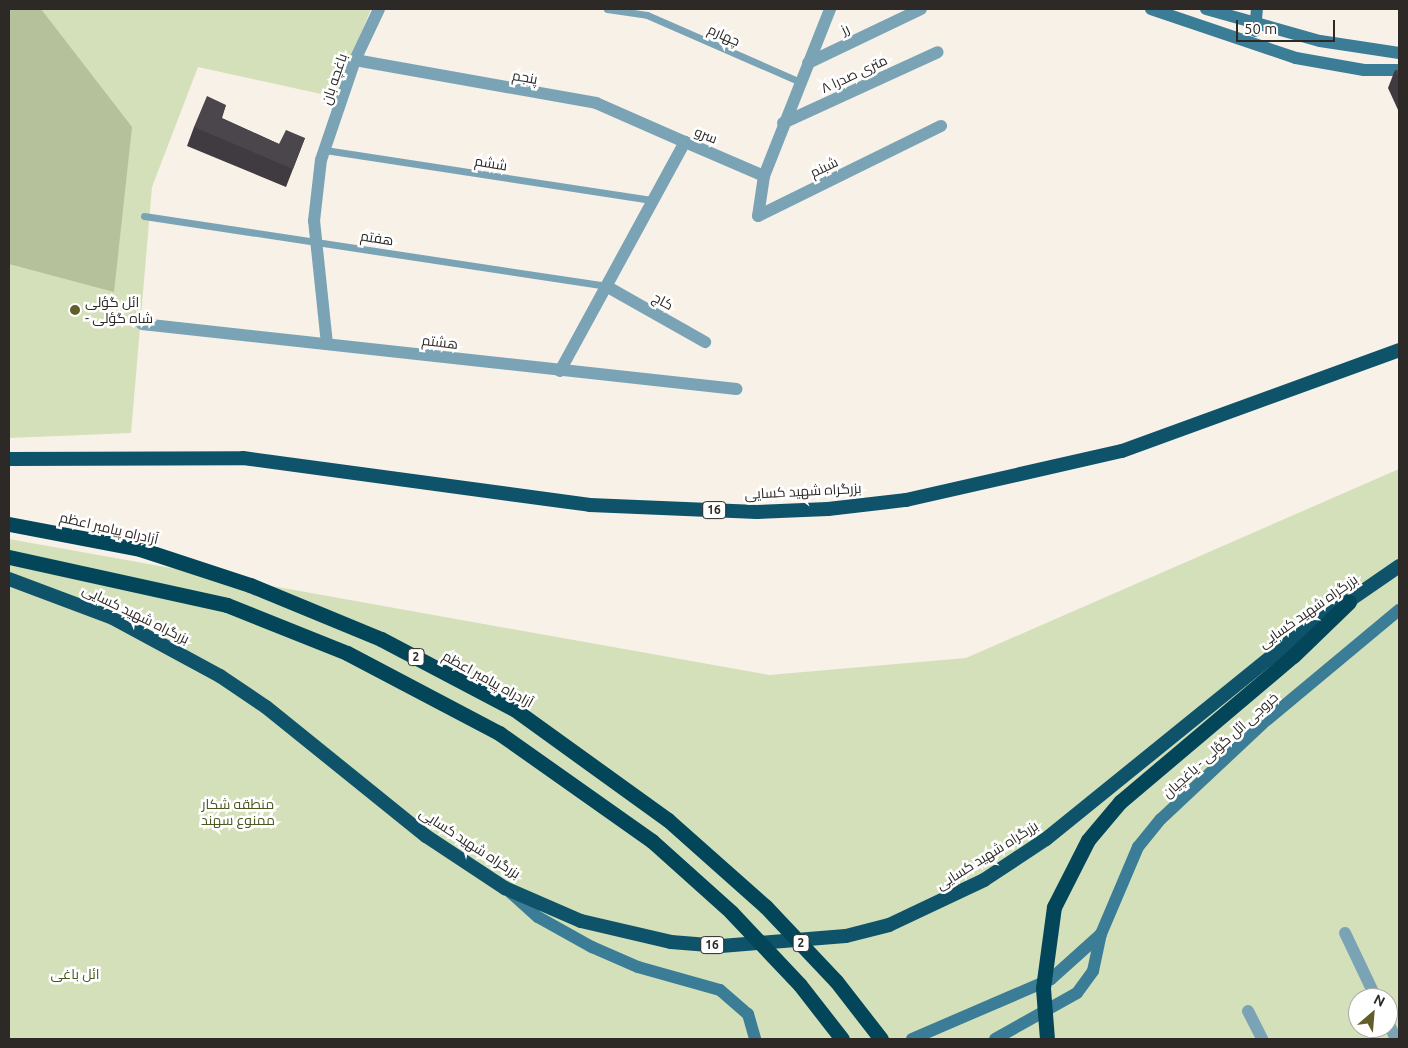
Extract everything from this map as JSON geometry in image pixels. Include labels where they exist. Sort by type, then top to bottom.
[{"type":"highway","name":"بزرگراه شهید کسایی","points":[[9,459],[243,458],[590,505],[757,512],[828,509],[915,498],[1122,451],[1399,350]]},
{"type":"highway","name":"آزادراه پیامبر اعظم","points":[[9,524],[140,549],[250,584],[381,639],[514,709],[668,820],[765,906],[836,981],[881,1039]]},
{"type":"highway","name":"2","points":[[9,557],[227,605],[347,653],[499,732],[652,841],[731,912],[800,985],[842,1039]]},
{"type":"highway","name":"بزرگراه شهید کسایی","points":[[9,579],[113,618],[220,676],[266,707],[426,836],[505,888],[581,921],[672,942],[767,946],[846,936],[889,925],[937,905],[1046,839],[1289,642],[1399,566]]},
{"type":"highway","points":[[1047,1039],[1042,988],[1054,908],[1088,840],[1120,802],[1293,656],[1349,602]]},
{"type":"main road","points":[[1151,9],[1252,44],[1315,61],[1399,70]]},
{"type":"main road","points":[[1206,9],[1256,25],[1399,53]]},
{"type":"main road","points":[[1252,44],[1257,9]]},
{"type":"main road","name":"خروجی ائل گؤلی - یاغچیان","points":[[995,1039],[1077,993],[1093,971],[1102,934],[1138,847],[1161,819],[1262,724],[1399,610]]},
{"type":"main road","points":[[505,888],[538,917],[592,947],[638,968],[720,990],[748,1014],[755,1039]]},
{"type":"main road","points":[[912,1039],[1052,979],[1102,934]]},
{"type":"street","name":"باغچه بان","points":[[327,344],[314,221],[323,155],[355,60],[379,9]]},
{"type":"street","points":[[764,176],[783,123],[830,9]]},
{"type":"street","name":"رز","points":[[808,63],[921,9]]},
{"type":"street","name":"۸ متری صدرا","points":[[783,123],[938,52]]},
{"type":"street","name":"پنجم","points":[[355,60],[596,103],[685,142]]},
{"type":"street","name":"شبنم","points":[[764,176],[758,216],[941,126]]},
{"type":"street","name":"سرو","points":[[560,371],[685,142],[764,176]]},
{"type":"street","name":"کاج","points":[[606,286],[705,342]]},
{"type":"street","name":"هشتم","points":[[142,324],[736,389]]},
{"type":"street","points":[[1345,934],[1371,988]]},
{"type":"street","points":[[1248,1011],[1262,1039]]},
{"type":"lane","name":"چهارم","points":[[607,9],[647,15],[800,82]]},
{"type":"lane","name":"ششم","points":[[323,155],[653,200]]},
{"type":"lane","name":"هفتم","points":[[144,216],[606,286]]},
{"type":"green space","name":"ائل گؤلی - شاه گؤلی","points":[[9,9],[371,9],[335,97],[198,67],[152,187],[131,433],[9,438]]},
{"type":"green space","points":[[9,9],[41,9],[132,127],[114,292],[9,264]]},
{"type":"green space","name":"منطقه شکار ممنوع سهند","points":[[1399,469],[1399,1039],[9,1039],[9,539],[769,675],[966,658]]},
{"type":"building","points":[[1395,70],[1399,70],[1399,79]]},
{"type":"building","points":[[207,96],[226,105],[221,118],[279,144],[286,130],[305,138],[293,169],[194,127]]},
{"type":"place","name":"ائل گؤلی - شاه گؤلی","points":[[75,310]]},
{"type":"park label","name":"ائل باغی","points":[[75,974]]}]
